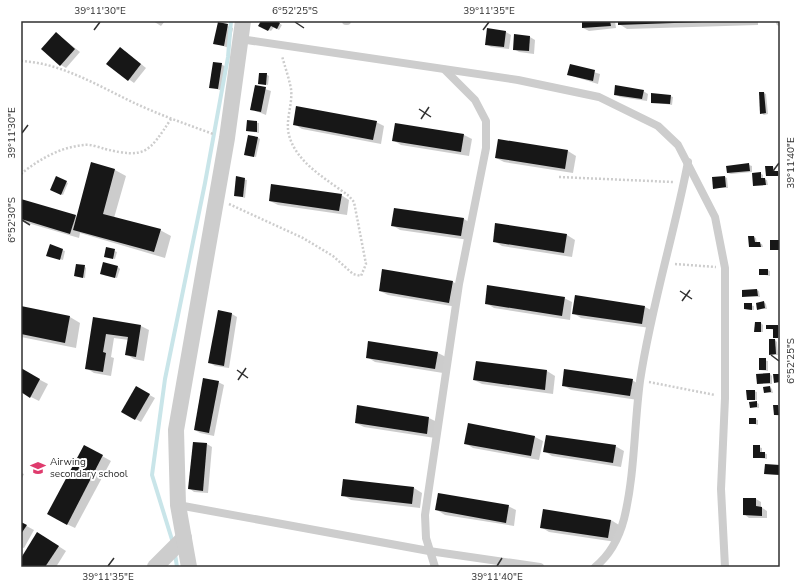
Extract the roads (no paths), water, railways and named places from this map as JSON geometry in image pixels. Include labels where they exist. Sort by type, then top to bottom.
[{"type":"street","points":[[189,567],[178,504],[176,430],[227,138],[243,21]]},
{"type":"street","points":[[155,567],[184,538]]},
{"type":"lane","points":[[240,40],[360,56],[444,70],[518,80],[599,97],[658,126],[678,145],[715,217],[725,268],[725,398],[721,489],[725,567]]},
{"type":"lane","points":[[435,567],[426,538],[426,516],[459,284],[486,148],[486,121],[475,100],[444,70]]},
{"type":"lane","points":[[595,567],[605,559],[614,546],[624,519],[631,481],[640,380],[664,264],[688,162]]},
{"type":"lane","points":[[178,504],[429,551],[540,567]]},
{"type":"waterway","points":[[173,543],[152,475],[165,379],[205,183],[228,57],[231,21]]},
{"type":"waterway","points":[[175,554],[177,567]]},
{"type":"place","name":"Airwing secondary school","points":[[38,468]]}]
